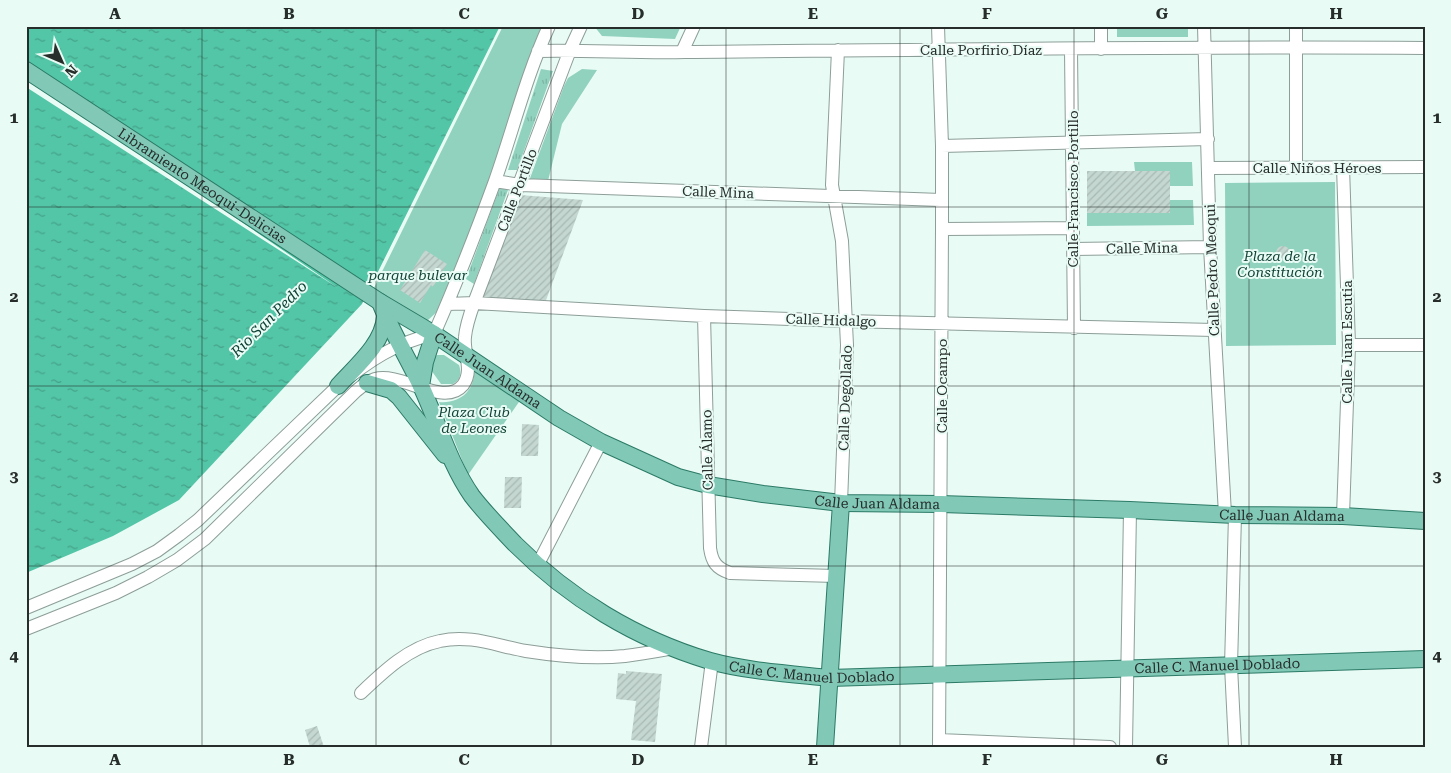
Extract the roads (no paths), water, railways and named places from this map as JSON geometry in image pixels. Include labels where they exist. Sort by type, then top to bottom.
[{"type":"main road","name":"Libramiento Meoqui-Delicias","points":[[26,70],[380,305]]},
{"type":"main road","name":"Calle Juan Aldama","points":[[380,305],[434,334],[559,418],[601,442],[678,477],[708,485],[841,503],[941,504],[1230,515],[1343,516],[1425,521]]},
{"type":"main road","name":"Calle C. Manuel Doblado","points":[[380,305],[421,386],[459,474],[472,496],[492,521],[537,566],[558,583],[599,610],[649,638],[712,661],[768,671],[830,678],[1425,659]]},
{"type":"main road","points":[[338,386],[382,334],[380,305]]},
{"type":"main road","points":[[421,386],[425,362],[434,334]]},
{"type":"main road","points":[[366,383],[391,390],[399,397],[459,474]]},
{"type":"main road","name":"Calle Degollado","points":[[825,747],[841,503]]},
{"type":"street","name":"Calle Portillo","points":[[434,334],[448,304],[495,181],[538,51],[549,26]]},
{"type":"street","name":"Calle Portillo","points":[[366,383],[387,378],[442,393],[459,388],[467,377],[468,369],[464,338],[474,304],[570,50],[581,26]]},
{"type":"street","points":[[682,52],[694,26]]},
{"type":"street","name":"Calle Ocampo","points":[[938,26],[942,146],[939,744]]},
{"type":"street","points":[[1101,26],[1101,49]]},
{"type":"street","name":"Calle Pedro Meoqui","points":[[1204,26],[1214,330],[1230,515],[1231,666],[1235,747]]},
{"type":"street","points":[[1296,26],[1296,168]]},
{"type":"street","name":"Calle Porfirio Díaz","points":[[538,51],[1071,50],[1205,47],[1425,48]]},
{"type":"street","name":"Calle Degollado","points":[[838,50],[832,174],[833,196],[840,224],[847,367],[841,503]]},
{"type":"street","name":"Calle Francisco Portillo","points":[[1071,50],[1074,328]]},
{"type":"street","points":[[942,146],[1208,139]]},
{"type":"street","name":"Calle Juan Escutia","points":[[1343,167],[1349,345],[1343,516]]},
{"type":"street","name":"Calle Niños Héroes","points":[[1208,168],[1425,167]]},
{"type":"street","name":"Calle Mina","points":[[495,181],[520,185],[941,200]]},
{"type":"street","points":[[942,229],[1073,228]]},
{"type":"street","name":"Calle Mina","points":[[1073,248],[1210,247]]},
{"type":"street","name":"Calle Hidalgo","points":[[448,304],[846,321],[1214,330]]},
{"type":"street","name":"Calle Álamo","points":[[704,316],[710,548],[715,566],[730,573],[836,576]]},
{"type":"street","points":[[26,608],[132,564],[157,551],[198,520],[338,386],[400,344],[434,334]]},
{"type":"street","points":[[1349,345],[1425,344]]},
{"type":"street","points":[[26,629],[116,592],[148,577],[177,560],[205,539],[366,383]]},
{"type":"street","points":[[537,566],[601,442]]},
{"type":"street","points":[[1126,747],[1130,510]]},
{"type":"street","points":[[361,693],[388,668],[418,648],[439,641],[465,638],[525,651],[596,657],[626,656],[674,648]]},
{"type":"street","points":[[701,747],[712,661]]},
{"type":"street","points":[[939,744],[1110,747]]},
{"type":"water","name":"Rio San Pedro","points":[[26,26],[500,26],[362,304],[179,500],[113,536],[26,573],[26,87],[338,288],[26,74]]},
{"type":"park label","name":"Plaza de la Constitución","points":[[1280,264]]},
{"type":"park label","name":"parque bulevar","points":[[418,275]]},
{"type":"park label","name":"Plaza Club de Leones","points":[[474,420]]}]
